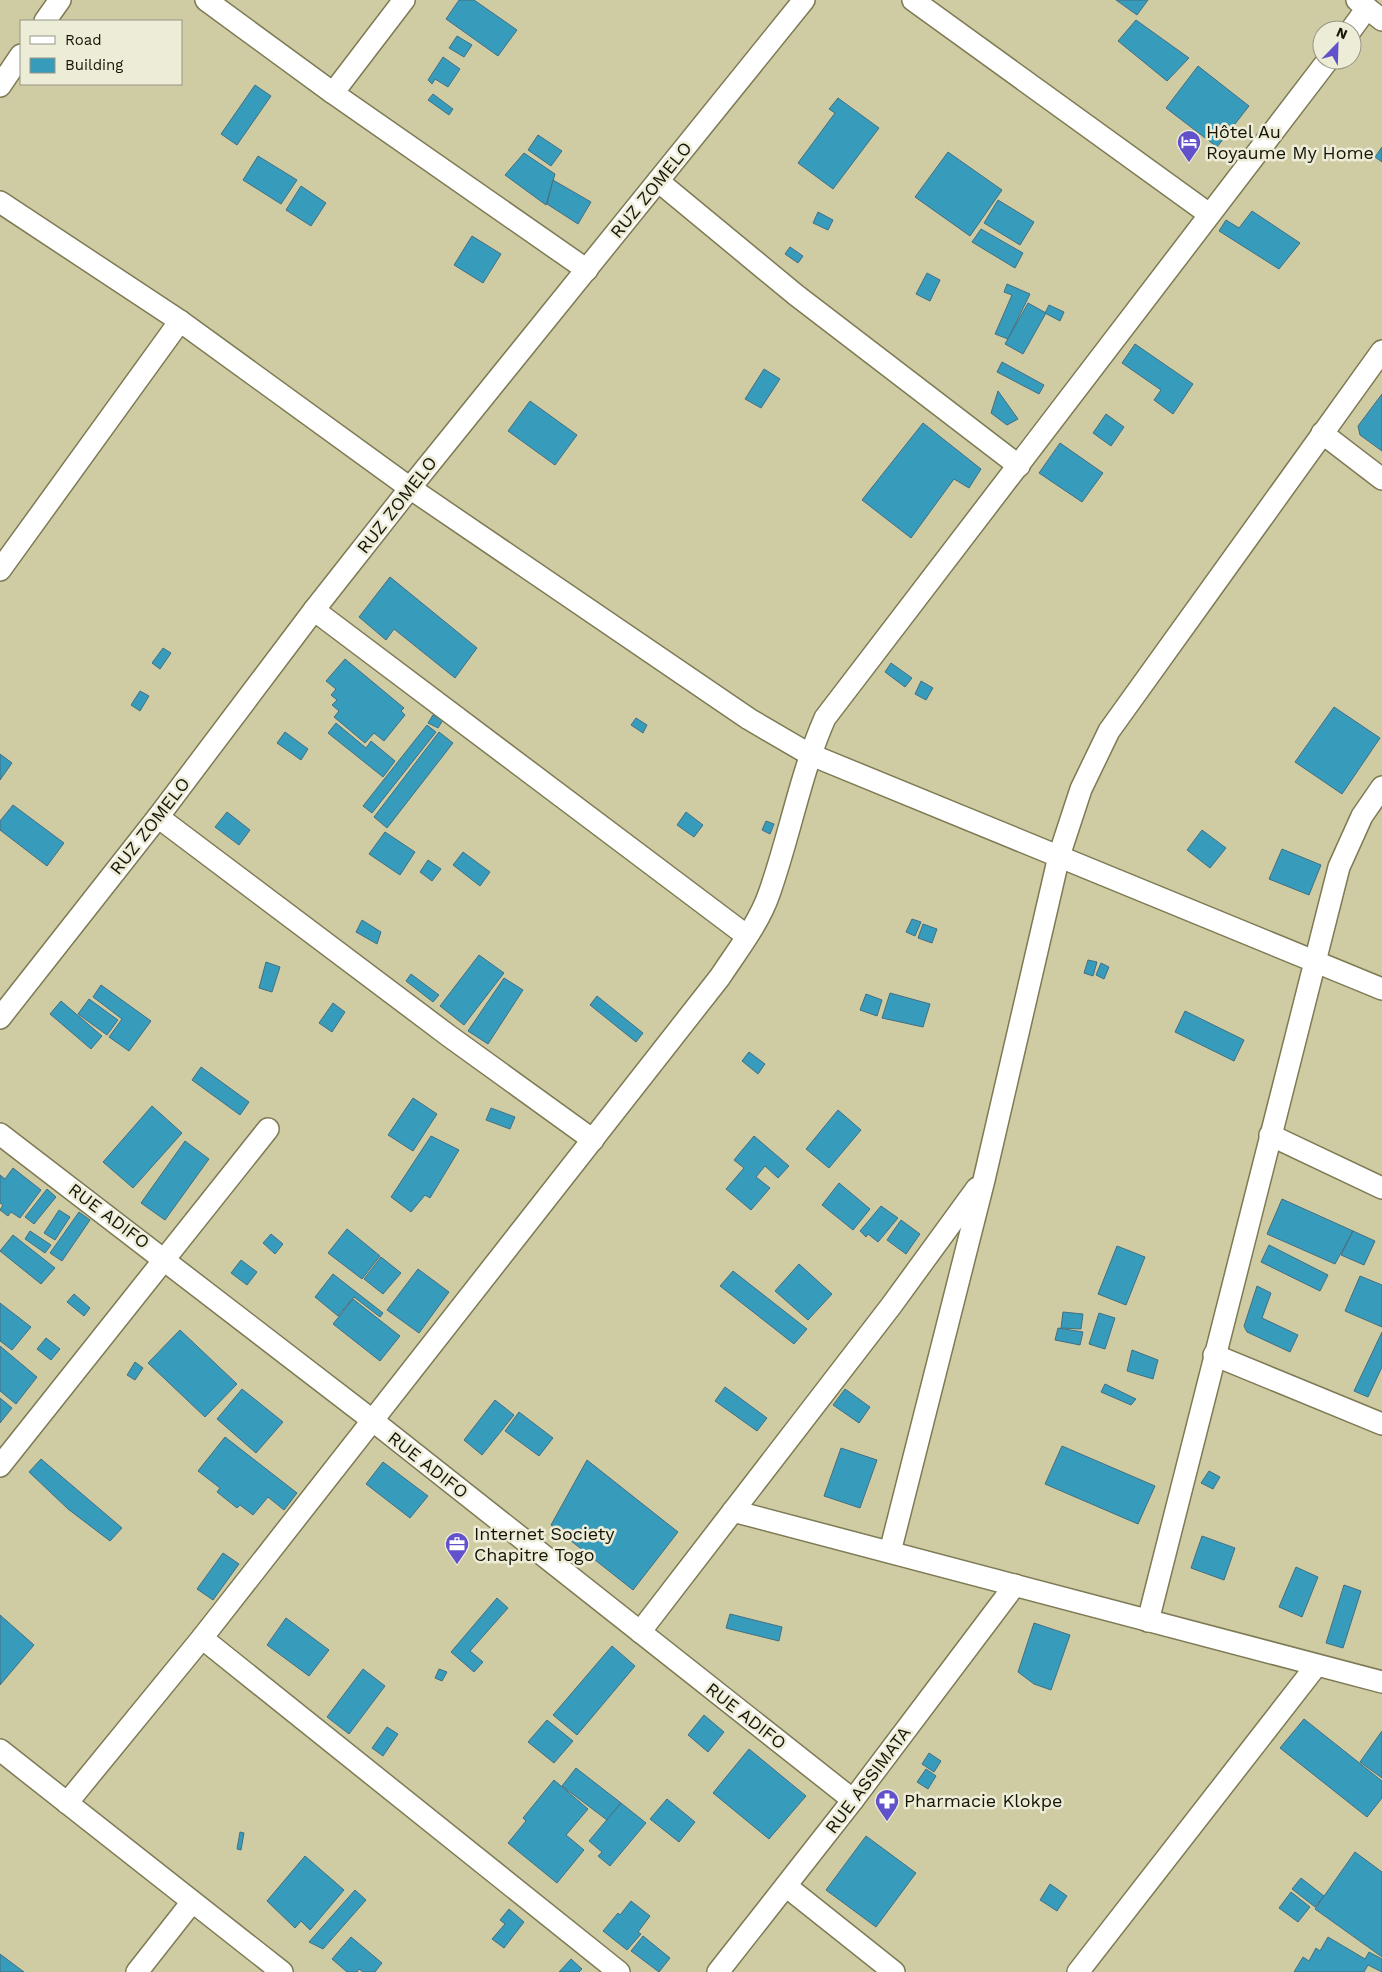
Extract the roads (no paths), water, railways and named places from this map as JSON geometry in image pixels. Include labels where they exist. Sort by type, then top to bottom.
[{"type":"street","points":[[46,20],[60,0]]},
{"type":"street","points":[[206,0],[333,93],[587,270]]},
{"type":"street","points":[[333,93],[404,0]]},
{"type":"street","name":"RUZ ZOMELO","points":[[0,1018],[158,817],[314,610],[410,488],[804,0]]},
{"type":"street","points":[[913,0],[1209,214]]},
{"type":"street","points":[[1360,20],[1369,9]]},
{"type":"street","points":[[0,86],[20,57]]},
{"type":"street","points":[[67,1803],[202,1638],[720,976],[747,936],[769,896],[809,754],[825,718],[1320,70]]},
{"type":"street","points":[[658,181],[796,295],[1019,466]]},
{"type":"street","points":[[0,202],[180,320],[410,488],[749,718],[809,754],[1382,989]]},
{"type":"street","points":[[0,570],[180,320]]},
{"type":"street","points":[[890,1552],[984,1180],[1059,856],[1080,789],[1109,731],[1382,351]]},
{"type":"street","points":[[1322,433],[1382,479]]},
{"type":"street","points":[[314,610],[747,936]]},
{"type":"street","points":[[1148,1621],[1339,867],[1362,816],[1382,788]]},
{"type":"street","points":[[158,817],[449,1036],[593,1140]]},
{"type":"street","points":[[0,1466],[268,1129]]},
{"type":"street","name":"RUE ADIFO","points":[[0,1134],[372,1420],[853,1800]]},
{"type":"street","points":[[1270,1135],[1382,1188]]},
{"type":"street","points":[[640,1632],[891,1306],[984,1180]]},
{"type":"street","points":[[1214,1355],[1382,1424]]},
{"type":"street","points":[[733,1511],[1382,1682]]},
{"type":"street","name":"RUE ASSIMATA","points":[[718,1972],[853,1800],[1015,1585]]},
{"type":"street","points":[[202,1638],[619,1972]]},
{"type":"street","points":[[1078,1972],[1316,1666]]},
{"type":"street","points":[[0,1750],[282,1972]]},
{"type":"street","points":[[786,1886],[894,1972]]},
{"type":"street","points":[[137,1972],[192,1902]]},
{"type":"place","name":"Hôtel Au Royaume My Home","points":[[1189,163]]},
{"type":"place","name":"Internet Society Chapitre Togo","points":[[457,1565]]},
{"type":"place","name":"Pharmacie Klokpe","points":[[887,1822]]}]
